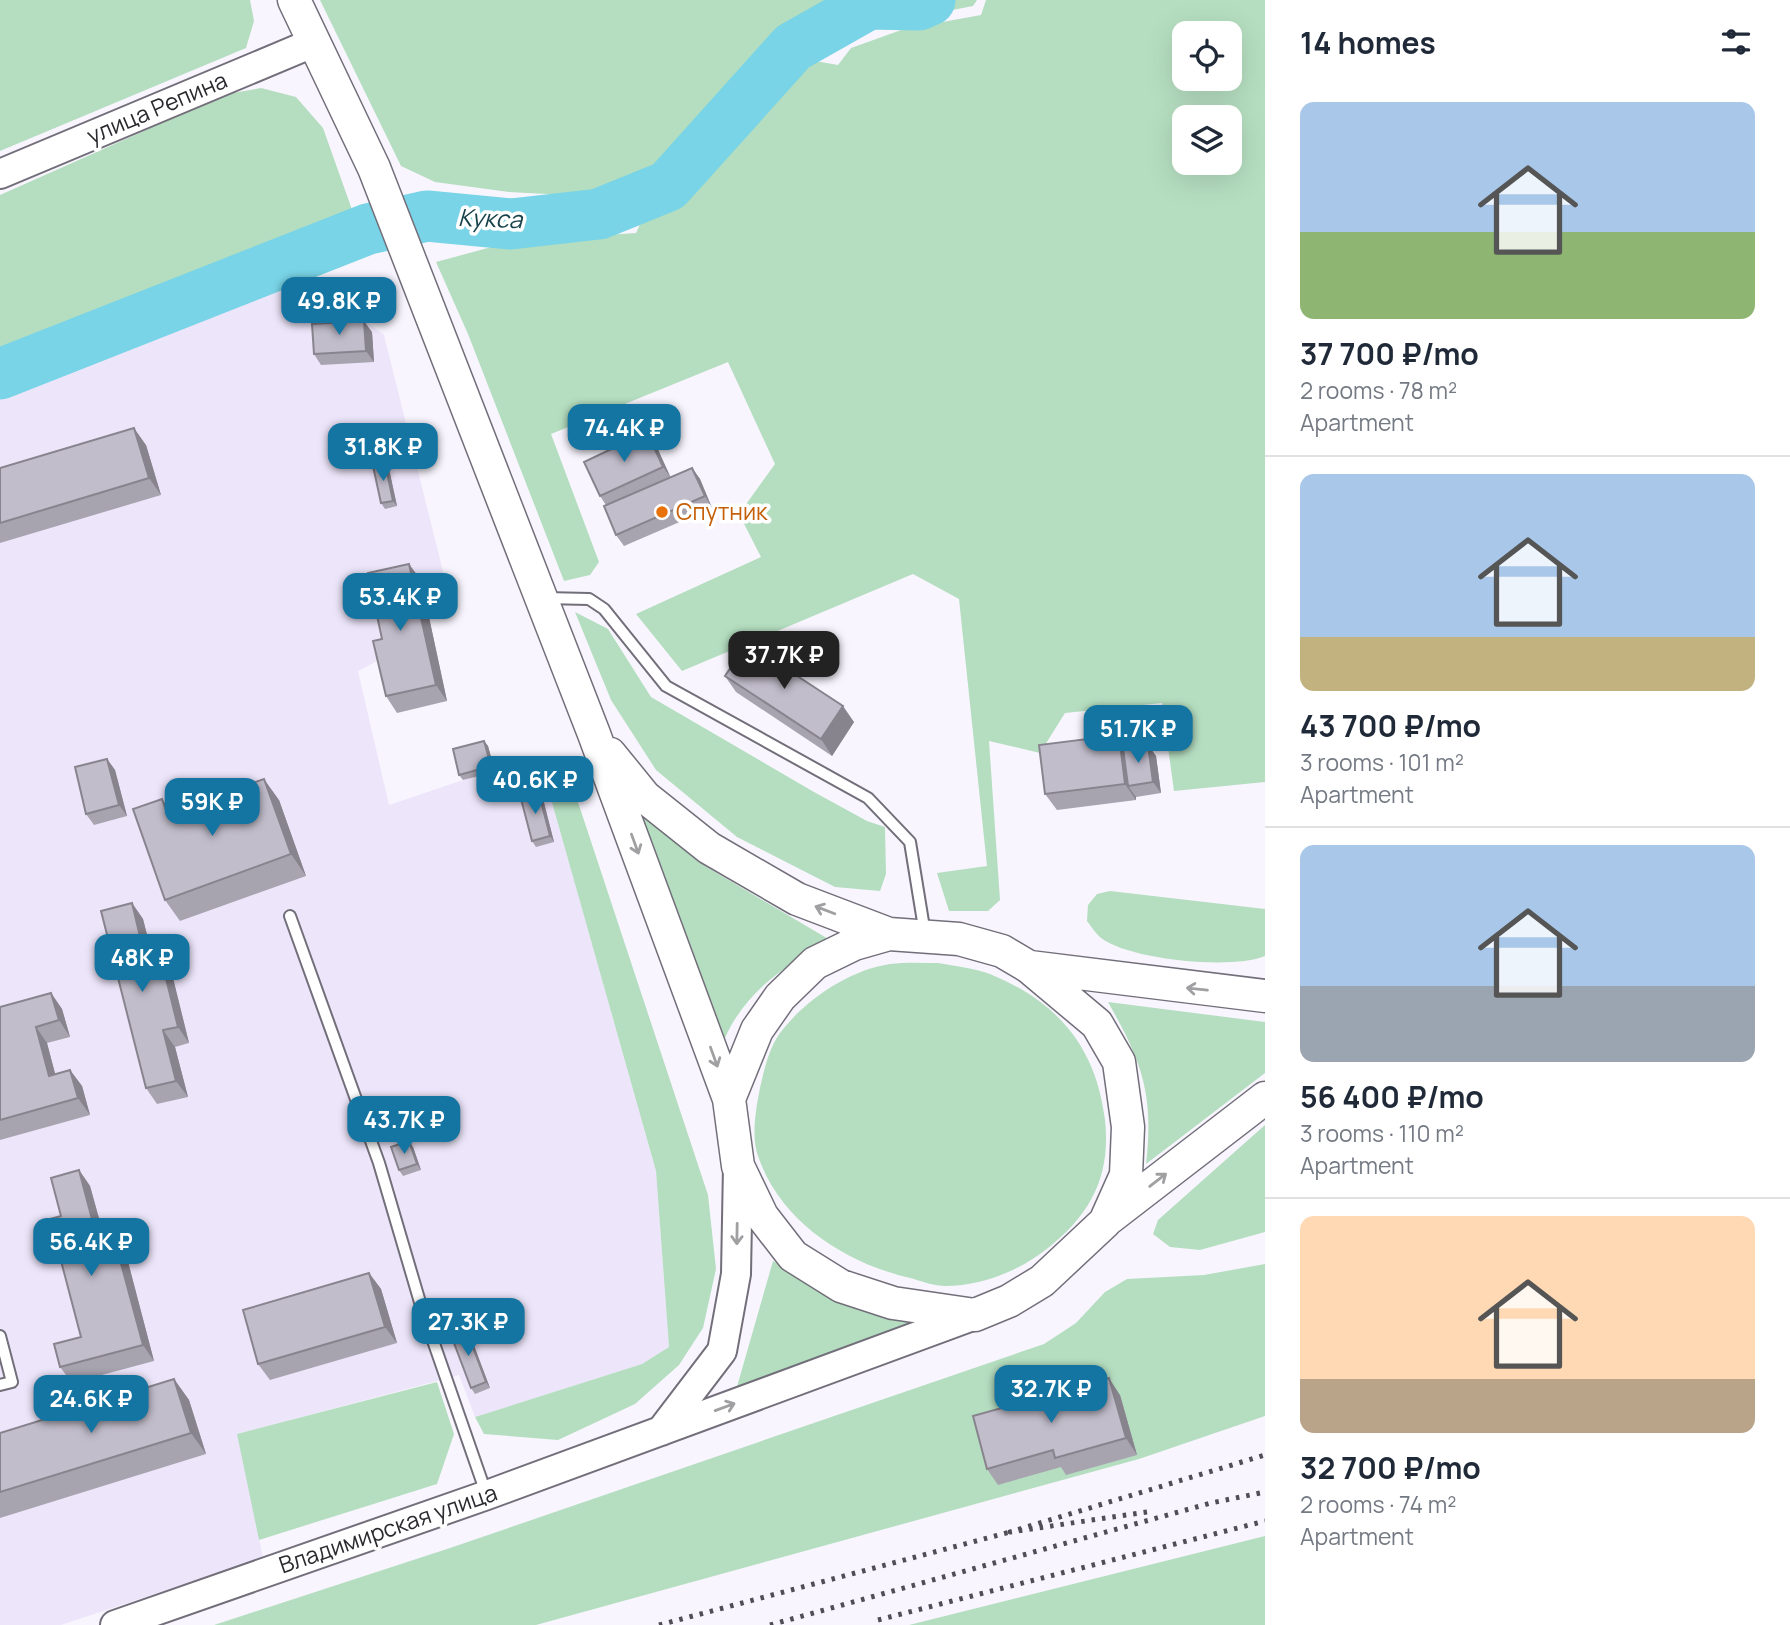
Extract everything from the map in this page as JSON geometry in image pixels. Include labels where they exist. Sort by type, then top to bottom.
[{"type":"main road","points":[[294,0],[374,168],[594,734],[729,1099],[737,1166],[762,1216],[793,1256],[841,1286],[892,1303],[975,1315],[1042,1281],[1105,1222],[1265,1098]]},
{"type":"main road","points":[[594,734],[645,797],[709,848],[797,899],[889,934],[958,939],[1002,951],[1029,967],[1097,1024],[1119,1062],[1128,1127],[1126,1175],[1105,1222]]},
{"type":"main road","points":[[729,1099],[757,1030],[780,997],[814,963],[854,944],[889,934]]},
{"type":"main road","points":[[1029,967],[1265,996]]},
{"type":"street","name":"улица Репина","points":[[0,174],[315,42]]},
{"type":"street","points":[[661,1431],[722,1352],[736,1274],[737,1166]]},
{"type":"street","name":"Владимирская улица","points":[[115,1625],[487,1495],[975,1315]]},
{"type":"lane","points":[[541,598],[589,599],[604,609],[666,686],[868,798],[910,842],[925,937]]},
{"type":"lane","points":[[290,916],[380,1163],[422,1309],[487,1495]]},
{"type":"lane","points":[[0,1336],[12,1382],[0,1385]]},
{"type":"shaded area","points":[[303,286],[356,314],[384,335],[444,575],[379,589],[385,657],[358,671],[389,805],[463,780],[540,760],[656,1171],[669,1347],[642,1364],[475,1417],[459,1375],[238,1434],[263,1558],[61,1625],[0,1625],[0,387],[270,293]]},
{"type":"green space","points":[[0,0],[250,0],[254,21],[246,48],[0,151]]},
{"type":"green space","points":[[320,0],[977,0],[973,6],[922,16],[871,17],[805,53],[729,145],[676,201],[600,227],[584,196],[509,192],[435,182],[401,166]]},
{"type":"green space","points":[[986,0],[1265,0],[1265,782],[1174,791],[1162,703],[1065,713],[1040,753],[989,741],[1000,900],[988,911],[949,911],[937,873],[987,866],[959,599],[913,574],[682,671],[636,614],[761,557],[739,514],[775,464],[728,362],[551,434],[599,562],[590,575],[564,581],[468,334],[436,262],[514,241],[636,233],[641,222],[684,203],[810,60],[838,65],[851,48],[904,29],[981,15]]},
{"type":"green space","points":[[261,88],[296,97],[323,128],[355,218],[291,251],[0,359],[0,195],[227,94]]},
{"type":"green space","points":[[575,612],[608,629],[651,697],[814,792],[867,821],[885,827],[886,874],[880,891],[835,887],[737,837],[656,770],[611,700]]},
{"type":"green space","points":[[540,760],[572,784],[708,1195],[716,1269],[703,1328],[679,1365],[635,1404],[558,1440],[484,1434],[475,1417],[642,1364],[669,1347],[656,1171]]},
{"type":"green space","points":[[629,805],[705,866],[830,940],[794,962],[749,1000],[727,1033],[719,1053]]},
{"type":"green space","points":[[1110,891],[1265,909],[1265,956],[1250,960],[1206,962],[1157,957],[1115,946],[1101,938],[1087,921],[1088,905],[1097,894]]},
{"type":"green space","points":[[896,963],[938,963],[990,974],[1014,985],[1054,1013],[1083,1049],[1093,1070],[1105,1120],[1106,1140],[1105,1159],[1095,1192],[1076,1222],[1063,1235],[1025,1264],[1000,1276],[945,1286],[929,1284],[865,1263],[820,1237],[783,1201],[769,1180],[758,1156],[755,1131],[760,1088],[770,1052],[780,1033],[802,1009],[829,988],[875,967]]},
{"type":"green space","points":[[1108,1002],[1265,1022],[1265,1073],[1146,1164],[1148,1118],[1143,1079],[1129,1043]]},
{"type":"green space","points":[[1265,1125],[1265,1232],[1200,1250],[1170,1247],[1153,1234],[1158,1220]]},
{"type":"green space","points":[[773,1261],[815,1284],[924,1329],[734,1397]]},
{"type":"green space","points":[[1265,1264],[1265,1416],[1139,1459],[536,1625],[214,1625],[450,1548],[1044,1344],[1076,1323],[1105,1292],[1127,1279],[1204,1275]]},
{"type":"green space","points":[[437,1382],[454,1434],[437,1484],[259,1540],[237,1434]]},
{"type":"green space","points":[[1265,1536],[1265,1625],[909,1625]]},
{"type":"building","points":[[364,321],[366,351],[314,354],[312,324]]},
{"type":"building","points":[[134,428],[149,478],[0,523],[0,468]]},
{"type":"building","points":[[647,432],[663,467],[600,496],[584,462]]},
{"type":"building","points":[[385,463],[393,501],[381,503],[373,466]]},
{"type":"building","points":[[692,468],[705,496],[616,535],[604,506]]},
{"type":"building","points":[[409,564],[436,685],[386,696],[373,641],[382,639],[368,573]]},
{"type":"building","points":[[747,643],[843,706],[821,739],[725,676]]},
{"type":"building","points":[[1119,735],[1125,784],[1045,794],[1039,745]]},
{"type":"building","points":[[484,741],[491,766],[459,775],[453,749]]},
{"type":"building","points":[[1148,745],[1153,782],[1128,786],[1123,748]]},
{"type":"building","points":[[107,759],[119,805],[86,814],[75,767]]},
{"type":"building","points":[[264,779],[291,854],[165,900],[133,809],[162,799],[167,813]]},
{"type":"building","points":[[538,790],[550,836],[532,841],[520,795]]},
{"type":"building","points":[[132,903],[144,953],[159,950],[178,1027],[163,1030],[176,1081],[146,1088],[101,911]]},
{"type":"building","points":[[51,993],[59,1020],[36,1027],[49,1076],[70,1070],[78,1098],[0,1120],[0,1007]]},
{"type":"building","points":[[409,1141],[417,1164],[399,1170],[391,1147]]},
{"type":"building","points":[[79,1170],[93,1223],[109,1219],[143,1345],[60,1367],[54,1344],[81,1337],[50,1219],[61,1216],[51,1178]]},
{"type":"building","points":[[369,1273],[385,1327],[258,1364],[243,1310]]},
{"type":"building","points":[[466,1329],[486,1382],[471,1388],[451,1335]]},
{"type":"building","points":[[1109,1378],[1126,1438],[1055,1458],[1053,1450],[987,1469],[973,1416]]},
{"type":"building","points":[[174,1379],[191,1433],[0,1492],[0,1433]]},
{"type":"waterway","name":"Кукса","points":[[0,374],[368,229],[427,216],[511,224],[599,214],[668,186],[793,47],[869,4],[919,5],[930,0]]},
{"type":"railway","points":[[1147,1512],[1010,1532],[1265,1455]]},
{"type":"railway","points":[[770,1625],[1211,1503],[1265,1492]]},
{"type":"railway","points":[[878,1620],[1265,1521]]},
{"type":"railway","points":[[659,1625],[1010,1532]]},
{"type":"place","name":"Спутник","points":[[662,512]]}]
